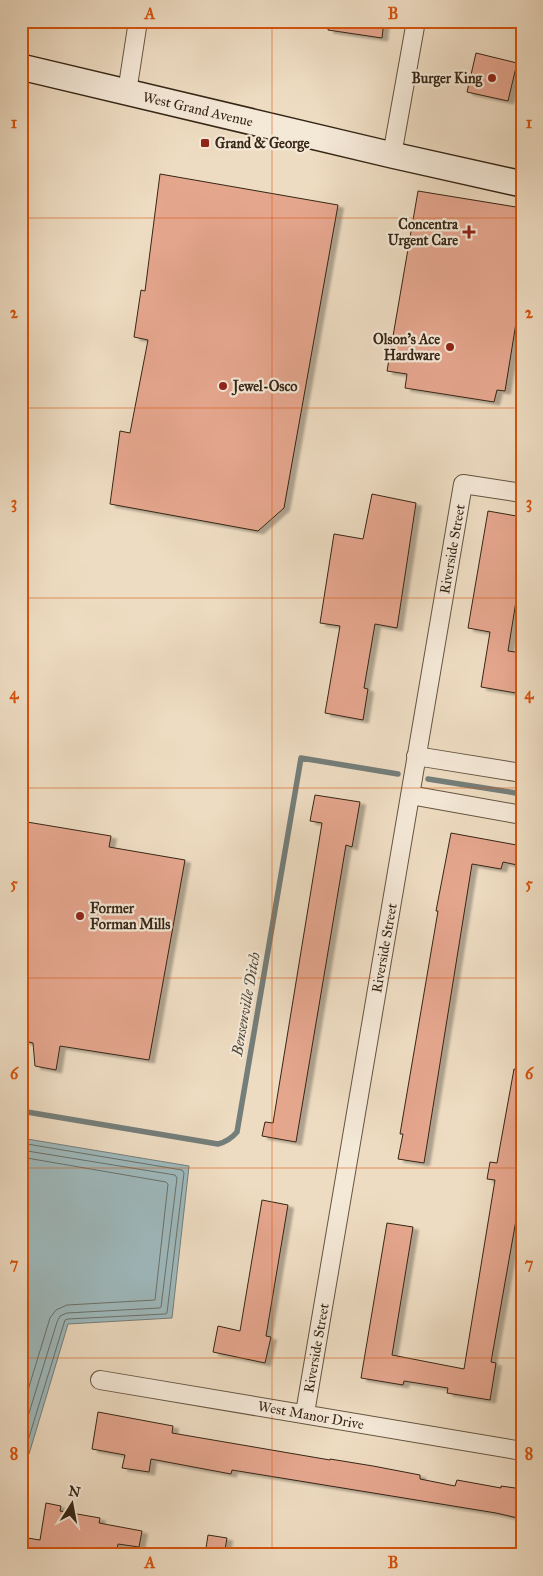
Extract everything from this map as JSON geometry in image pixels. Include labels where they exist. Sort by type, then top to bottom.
[{"type":"main road","name":"West Grand Avenue","points":[[21,67],[522,184]]},
{"type":"street","points":[[127,92],[138,21]]},
{"type":"street","points":[[392,155],[416,21]]},
{"type":"street","name":"Riverside Street","points":[[305,1413],[463,484],[522,493]]},
{"type":"street","points":[[416,756],[522,773]]},
{"type":"street","points":[[410,795],[522,815]]},
{"type":"street","name":"West Manor Drive","points":[[100,1380],[522,1451]]},
{"type":"water","points":[[21,1138],[189,1166],[172,1318],[68,1324],[29,1454],[21,1453]]},
{"type":"building","points":[[329,21],[384,21],[382,38],[328,30]]},
{"type":"building","name":"Burger King","points":[[476,53],[517,63],[508,101],[467,92]]},
{"type":"building","name":"Jewel-Osco","points":[[160,174],[338,205],[284,508],[258,531],[110,504],[120,431],[130,433],[148,340],[134,337],[141,290],[145,291]]},
{"type":"building","points":[[418,191],[522,208],[522,286],[505,391],[497,390],[494,402],[405,388],[407,374],[387,371]]},
{"type":"building","points":[[372,494],[416,503],[397,628],[375,624],[364,688],[368,689],[363,720],[325,713],[340,626],[320,623],[334,534],[363,539]]},
{"type":"building","points":[[488,511],[522,517],[522,564],[508,651],[522,653],[522,694],[481,687],[490,632],[468,628]]},
{"type":"building","points":[[315,795],[360,802],[352,847],[346,845],[296,1142],[262,1136],[265,1122],[273,1123],[322,823],[310,821]]},
{"type":"building","points":[[21,821],[111,836],[109,847],[185,860],[149,1060],[60,1046],[56,1070],[35,1066],[33,1043],[21,1040]]},
{"type":"building","points":[[451,833],[522,846],[522,866],[503,862],[501,869],[472,864],[424,1163],[398,1159],[403,1134],[400,1134],[438,911],[436,911]]},
{"type":"building","points":[[514,1069],[522,1070],[522,1186],[491,1362],[496,1363],[490,1400],[447,1393],[448,1388],[404,1381],[403,1385],[361,1378],[387,1223],[413,1227],[392,1355],[464,1369],[495,1180],[487,1179],[490,1162],[497,1163]]},
{"type":"building","points":[[262,1200],[288,1205],[266,1336],[271,1337],[265,1363],[213,1352],[218,1326],[240,1331]]},
{"type":"building","points":[[98,1412],[173,1426],[172,1433],[373,1466],[420,1475],[420,1479],[455,1486],[457,1480],[501,1488],[501,1486],[522,1489],[522,1519],[496,1513],[232,1470],[231,1474],[151,1459],[149,1472],[122,1468],[125,1455],[92,1449]]},
{"type":"building","points":[[46,1503],[61,1506],[60,1511],[100,1518],[99,1523],[142,1531],[139,1547],[118,1544],[116,1555],[21,1555],[21,1537],[40,1540]]},
{"type":"building","points":[[208,1535],[227,1538],[224,1555],[205,1555]]},
{"type":"waterway","name":"Bensenville Ditch","points":[[21,1111],[218,1144],[233,1137],[237,1132],[301,758],[398,774]]},
{"type":"waterway","name":"Bensenville Ditch","points":[[428,779],[522,794]]},
{"type":"place","name":"Burger King","points":[[492,78]]},
{"type":"place","name":"Grand & George","points":[[205,143]]},
{"type":"place","name":"Concentra Urgent Care","points":[[469,232]]},
{"type":"place","name":"Olson's Ace Hardware","points":[[450,347]]},
{"type":"place","name":"Jewel-Osco","points":[[223,386]]},
{"type":"place","name":"Former Forman Mills","points":[[80,916]]}]
